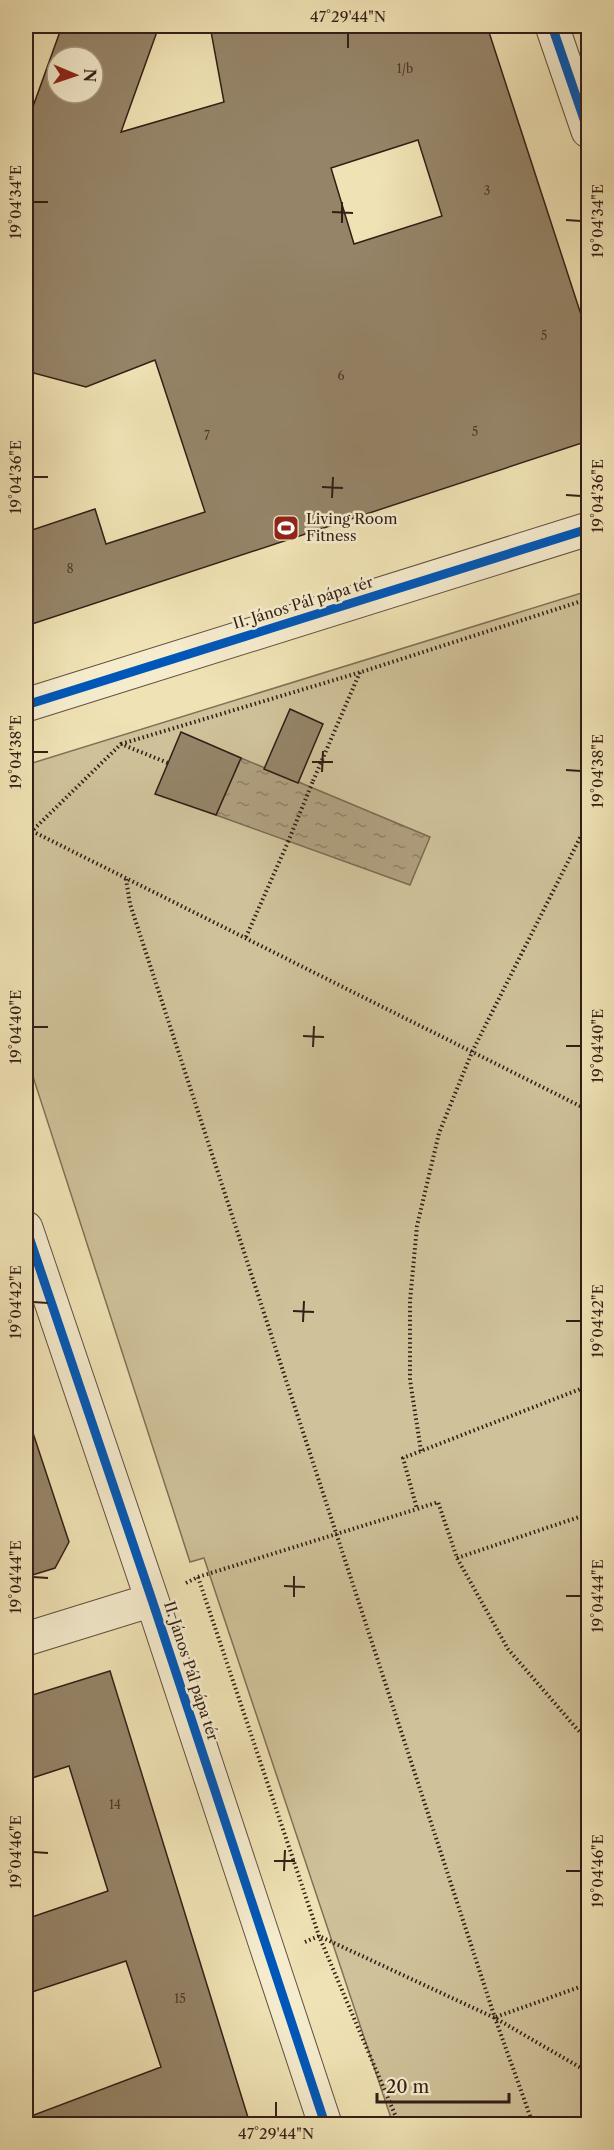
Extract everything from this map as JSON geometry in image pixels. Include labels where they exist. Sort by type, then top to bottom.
[{"type":"street","points":[[552,26],[588,131]]},
{"type":"street","name":"II. János Pál pápa tér","points":[[26,705],[588,529]]},
{"type":"street","name":"II. János Pál pápa tér","points":[[26,1228],[325,2124]]},
{"type":"street","points":[[26,1638],[152,1600]]},
{"type":"path","points":[[32,831],[122,744],[361,672],[588,599]]},
{"type":"path","points":[[246,937],[361,672]]},
{"type":"path","points":[[122,744],[168,763]]},
{"type":"path","points":[[421,1451],[410,1380],[410,1301],[417,1226],[439,1133],[472,1052],[588,822]]},
{"type":"path","points":[[26,828],[588,1110]]},
{"type":"path","points":[[126,879],[134,915],[495,2018],[533,2124]]},
{"type":"path","points":[[417,1509],[403,1458],[588,1386]]},
{"type":"path","points":[[399,2124],[320,1936],[198,1577],[438,1502],[457,1558],[508,1649],[588,1740]]},
{"type":"path","points":[[457,1558],[588,1514]]},
{"type":"path","points":[[320,1936],[495,2018],[588,2072]]},
{"type":"path","points":[[495,2018],[588,1984]]},
{"type":"path","points":[[585,2124],[588,2117]]},
{"type":"shaded area","points":[[588,591],[588,2124],[393,2124],[204,1558],[190,1562],[26,1055],[26,765]]},
{"type":"water","points":[[241,758],[430,837],[410,885],[216,815]]},
{"type":"building","points":[[62,26],[159,26],[121,132],[224,102],[210,26],[487,26],[588,336],[588,441],[26,626],[26,532],[95,509],[106,544],[205,512],[155,360],[86,387],[26,371],[26,126],[45,73],[45,105],[105,105],[105,45],[55,45]],"holes":[[[418,140],[442,216],[354,244],[331,168]]]},
{"type":"building","points":[[290,709],[323,724],[298,783],[264,769]]},
{"type":"building","points":[[181,732],[241,758],[216,815],[155,794]]},
{"type":"building","points":[[32,1430],[69,1542],[55,1568],[26,1577],[26,1431]]},
{"type":"building","points":[[110,1671],[250,2124],[26,2124],[26,2118],[161,2067],[126,1961],[26,1994],[26,1919],[108,1891],[69,1766],[26,1780],[26,1697]]},
{"type":"cycle path","points":[[552,26],[588,131]]},
{"type":"cycle path","points":[[26,705],[588,529]]},
{"type":"cycle path","points":[[26,1228],[325,2124]]},
{"type":"place","name":"Living Room Fitness","points":[[286,528]]}]
